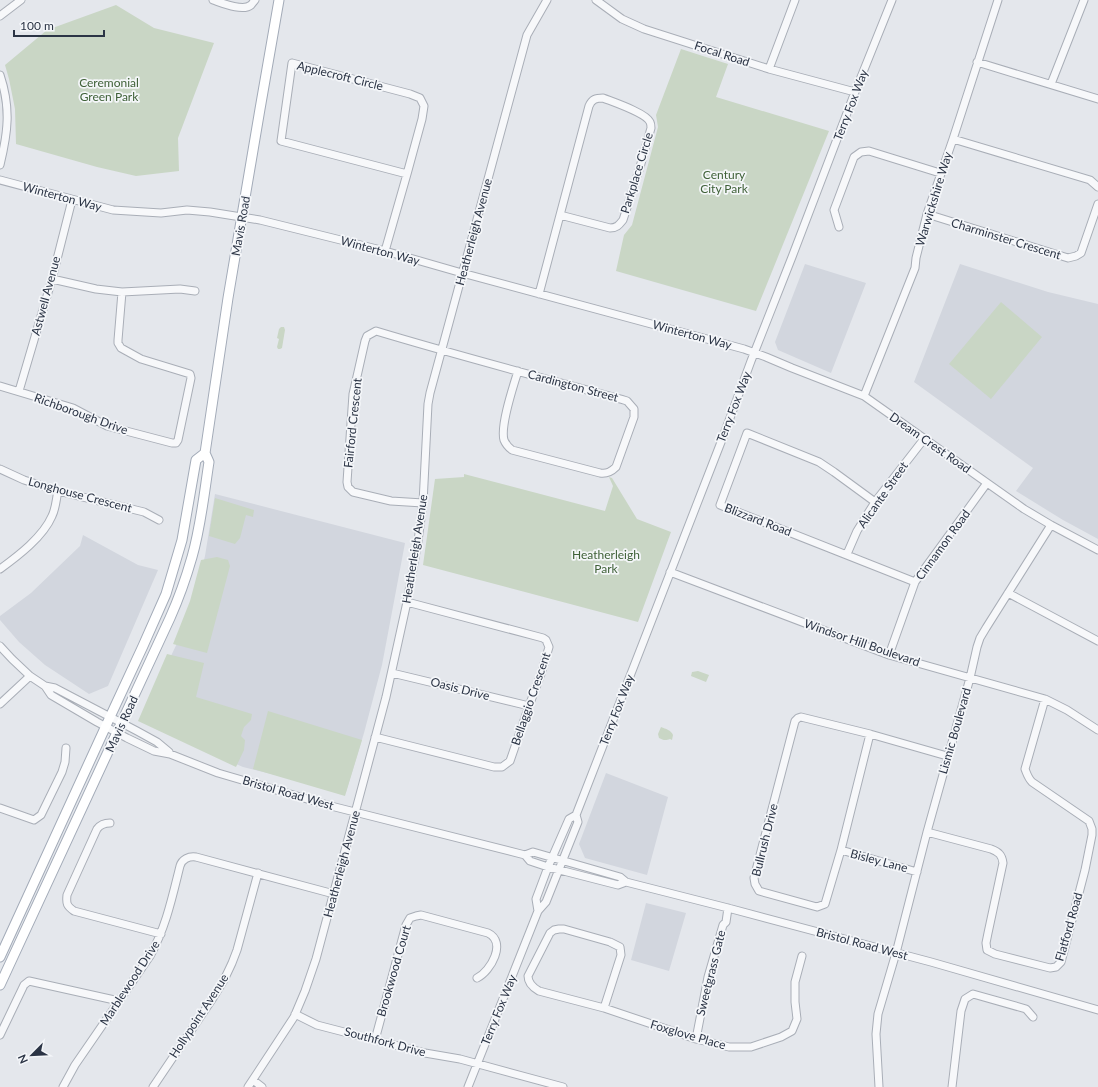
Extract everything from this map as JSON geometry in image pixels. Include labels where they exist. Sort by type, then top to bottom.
[{"type":"main road","name":"Mavis Road","points":[[0,985],[122,723],[185,583],[195,543],[209,462],[205,452],[228,298],[279,0]]},
{"type":"main road","name":"Mavis Road","points":[[0,957],[166,594],[182,540],[196,460],[205,452]]},
{"type":"street","points":[[0,16],[21,0]]},
{"type":"street","points":[[213,0],[239,8],[246,8],[252,5],[255,0]]},
{"type":"street","name":"Heatherleigh Avenue","points":[[248,1087],[295,1014],[313,970],[334,894],[392,673],[407,602],[423,503],[428,404],[527,35],[547,0]]},
{"type":"street","name":"Focal Road","points":[[596,0],[622,19],[644,29],[769,69],[855,92]]},
{"type":"street","points":[[769,69],[795,0]]},
{"type":"street","name":"Terry Fox Way","points":[[468,1087],[538,911],[546,902],[578,822],[576,815],[855,92],[892,0]]},
{"type":"street","name":"Warwickshire Way","points":[[864,396],[915,268],[927,214],[998,0]]},
{"type":"street","points":[[1051,84],[1084,0]]},
{"type":"street","points":[[977,62],[1098,99]]},
{"type":"street","name":"Applecroft Circle","points":[[385,251],[407,174],[424,106],[420,98],[410,94],[292,63],[281,141],[407,174]]},
{"type":"street","points":[[0,75],[7,102],[8,115],[5,144],[0,165]]},
{"type":"street","name":"Parkplace Circle","points":[[538,294],[591,102],[597,98],[603,98],[644,116],[650,121],[651,128],[640,168],[618,227],[610,228],[560,215]]},
{"type":"street","points":[[953,139],[1090,180],[1098,187]]},
{"type":"street","points":[[839,228],[834,210],[854,157],[860,152],[869,151],[940,173]]},
{"type":"street","name":"Winterton Way","points":[[0,180],[113,210],[161,212],[187,210],[260,220],[385,251],[754,353]]},
{"type":"street","name":"Astwell Avenue","points":[[19,392],[52,279],[72,200]]},
{"type":"street","name":"Charminster Crescent","points":[[927,214],[1068,258],[1081,253],[1098,204]]},
{"type":"street","points":[[52,279],[96,289],[122,292],[180,289],[195,291]]},
{"type":"street","name":"Richborough Drive","points":[[0,386],[72,408],[107,426],[176,443],[178,440],[191,378],[190,374],[148,362],[121,348],[118,340],[122,292]]},
{"type":"street","name":"Fairford Crescent","points":[[423,503],[391,501],[354,492],[348,487],[347,482],[353,394],[365,341],[367,336],[376,331],[441,351]]},
{"type":"street","name":"Cardington Street","points":[[441,351],[518,371],[626,401],[634,409],[634,417],[616,467],[612,471],[605,474],[600,473],[512,450],[507,446],[503,438],[504,420],[518,371]]},
{"type":"street","name":"Dream Crest Road","points":[[754,353],[864,396],[1018,506],[1098,550]]},
{"type":"street","name":"Blizzard Road","points":[[875,502],[819,462],[747,433],[720,505],[915,582]]},
{"type":"street","name":"Alicante Street","points":[[847,554],[858,531],[875,502],[924,439]]},
{"type":"street","name":"Longhouse Crescent","points":[[0,468],[24,480],[58,491],[144,512],[159,520]]},
{"type":"street","name":"Cinnamon Road","points":[[889,655],[915,582],[987,483]]},
{"type":"street","points":[[0,569],[23,552],[48,525],[53,514],[58,491]]},
{"type":"street","name":"Lismic Boulevard","points":[[879,1087],[876,1034],[878,1014],[896,953],[947,756],[980,638],[1051,525]]},
{"type":"street","name":"Windsor Hill Boulevard","points":[[670,572],[889,655],[1044,699],[1063,707],[1098,730]]},
{"type":"street","points":[[1008,593],[1098,641]]},
{"type":"street","name":"Bellaggio Crescent","points":[[375,737],[494,767],[502,767],[510,761],[549,647],[546,640],[537,636],[407,602]]},
{"type":"street","name":"Bristol Road West","points":[[0,646],[30,676],[45,686],[55,688],[157,742],[170,754]]},
{"type":"street","name":"Oasis Drive","points":[[392,673],[529,706]]},
{"type":"street","points":[[0,704],[30,676]]},
{"type":"street","name":"Bristol Road West","points":[[45,686],[51,695],[117,733],[154,750],[170,754],[218,773],[356,813],[525,855],[530,861],[559,870],[618,885],[626,882]]},
{"type":"street","name":"Flatford Road","points":[[927,832],[991,849],[997,851],[1002,856],[1003,863],[986,943],[987,950],[1002,956],[1050,968],[1056,967],[1061,962],[1085,870],[1092,829],[1089,821],[1032,782],[1029,779],[1025,769],[1044,699]]},
{"type":"street","name":"Bullrush Drive","points":[[870,734],[825,904],[816,907],[759,891],[755,884],[754,878],[795,721],[798,718],[801,717],[870,734],[947,756]]},
{"type":"street","points":[[0,808],[34,820],[41,815],[66,762],[66,748]]},
{"type":"street","name":"Terry Fox Way","points":[[538,911],[536,899],[548,867],[569,819],[576,815]]},
{"type":"street","points":[[110,823],[99,826],[97,829],[67,895],[67,903],[69,908],[74,911],[161,934]]},
{"type":"street","name":"Bisley Lane","points":[[840,850],[917,872]]},
{"type":"street","name":"Bristol Road West","points":[[525,855],[532,852],[562,860],[620,877],[626,882],[896,953],[1098,1010]]},
{"type":"street","name":"Marblewood Drive","points":[[63,1087],[75,1065],[150,956],[161,934],[180,866],[184,860],[193,857],[334,894]]},
{"type":"street","name":"Hollypoint Avenue","points":[[153,1087],[224,980],[237,950],[258,873]]},
{"type":"street","name":"Sweetgrass Gate","points":[[696,1039],[708,977],[723,925],[726,922],[728,908]]},
{"type":"street","name":"Brookwood Court","points":[[375,1040],[406,925],[410,918],[421,915],[488,933],[493,936],[497,943],[497,949],[487,970],[477,978]]},
{"type":"street","name":"Foxglove Place","points":[[604,1008],[621,955],[620,947],[610,942],[564,929],[552,931],[546,939],[528,976],[530,984],[534,988],[539,991],[604,1008],[696,1039],[729,1047],[751,1047],[781,1037],[792,1031],[796,1019],[795,982],[802,956]]},
{"type":"street","points":[[0,1034],[24,985],[29,981],[118,1001]]},
{"type":"street","points":[[952,1087],[961,1011],[965,999],[973,994],[1026,1009],[1033,1017]]},
{"type":"street","name":"Southfork Drive","points":[[295,1014],[317,1025],[425,1053],[460,1059],[563,1087]]},
{"type":"street","points":[[253,1080],[262,1087]]},
{"type":"shaded area","points":[[805,264],[866,283],[831,373],[778,350],[775,342]]},
{"type":"shaded area","points":[[960,264],[1048,292],[1098,304],[1098,539],[1063,520],[1016,491],[1033,468],[914,382]]},
{"type":"shaded area","points":[[215,494],[405,543],[382,665],[364,733],[346,792],[243,767],[156,729],[148,704],[181,635],[195,598],[205,556]]},
{"type":"shaded area","points":[[83,535],[138,565],[158,570],[108,686],[89,694],[45,665],[19,642],[0,620],[0,616],[31,593],[80,546]]},
{"type":"shaded area","points":[[606,773],[668,797],[647,875],[585,858],[579,844]]},
{"type":"shaded area","points":[[646,903],[686,913],[669,971],[631,960]]},
{"type":"green space","name":"Ceremonial Green Park","points":[[116,5],[154,28],[214,43],[178,138],[179,171],[136,176],[97,167],[16,144],[15,109],[5,65],[47,30]]},
{"type":"green space","name":"Century City Park","points":[[681,49],[728,64],[716,97],[829,131],[756,311],[616,271],[624,235],[632,225],[658,127],[656,115]]},
{"type":"green space","points":[[1001,302],[1042,337],[991,399],[949,364]]},
{"type":"green space","points":[[281,327],[284,327],[285,330],[282,348],[278,349],[279,339],[277,338]]},
{"type":"green space","name":"Heatherleigh Park","points":[[464,474],[605,511],[613,486],[609,477],[612,478],[637,519],[671,532],[638,622],[423,565],[435,479],[464,477]]},
{"type":"green space","points":[[215,498],[254,510],[253,517],[246,515],[240,538],[235,544],[209,536]]},
{"type":"green space","points":[[217,557],[228,560],[230,566],[207,653],[173,644],[190,601],[201,560]]},
{"type":"green space","points":[[167,654],[204,663],[196,697],[252,714],[251,720],[244,727],[241,736],[245,740],[244,750],[236,767],[138,721]]},
{"type":"green space","points":[[698,671],[709,675],[706,682],[691,676],[692,672]]},
{"type":"green space","points":[[268,711],[362,740],[345,796],[253,769]]},
{"type":"green space","points":[[661,727],[671,732],[673,735],[672,740],[664,740],[659,738],[658,734]]}]
